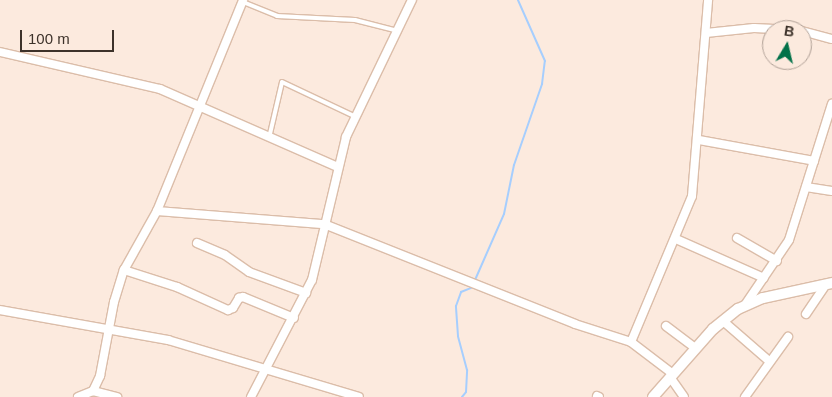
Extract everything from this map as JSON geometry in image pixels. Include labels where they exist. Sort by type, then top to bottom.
[{"type":"main road","points":[[653,397],[695,348],[723,321],[744,307],[763,298],[826,286]]},
{"type":"street","points":[[252,397],[306,293],[317,262],[338,167],[356,117],[399,31],[412,0]]},
{"type":"street","points":[[631,342],[676,239],[692,196],[699,140],[708,0]]},
{"type":"street","points":[[93,390],[104,364],[114,302],[124,270],[157,211],[201,109],[243,1]]},
{"type":"street","points":[[706,34],[762,28]]},
{"type":"street","points":[[812,34],[832,39]]},
{"type":"street","points":[[0,52],[150,86],[268,139],[338,167]]},
{"type":"street","points":[[744,307],[777,260],[788,240],[832,104]]},
{"type":"street","points":[[699,140],[814,161]]},
{"type":"street","points":[[806,187],[832,191]]},
{"type":"street","points":[[157,211],[324,224],[575,324],[631,342],[671,375],[684,397]]},
{"type":"street","points":[[737,238],[777,260]]},
{"type":"street","points":[[676,239],[764,278]]},
{"type":"street","points":[[197,243],[225,255],[249,272],[306,293]]},
{"type":"street","points":[[124,270],[177,287],[228,310],[233,308],[239,298],[244,297],[294,318]]},
{"type":"street","points":[[806,314],[826,286]]},
{"type":"street","points":[[0,310],[168,340],[359,397]]},
{"type":"street","points":[[723,321],[769,361]]},
{"type":"street","points":[[666,326],[695,348]]},
{"type":"street","points":[[745,397],[788,337]]},
{"type":"street","points":[[78,397],[93,390],[117,397]]},
{"type":"lane","points":[[243,1],[278,16],[355,20],[399,31]]},
{"type":"lane","points":[[268,139],[282,82],[356,117]]},
{"type":"waterway","points":[[475,280],[504,214],[514,165],[542,84],[545,61],[518,0]]},
{"type":"waterway","points":[[462,397],[466,392],[467,370],[458,336],[456,306],[461,292],[471,288]]}]
